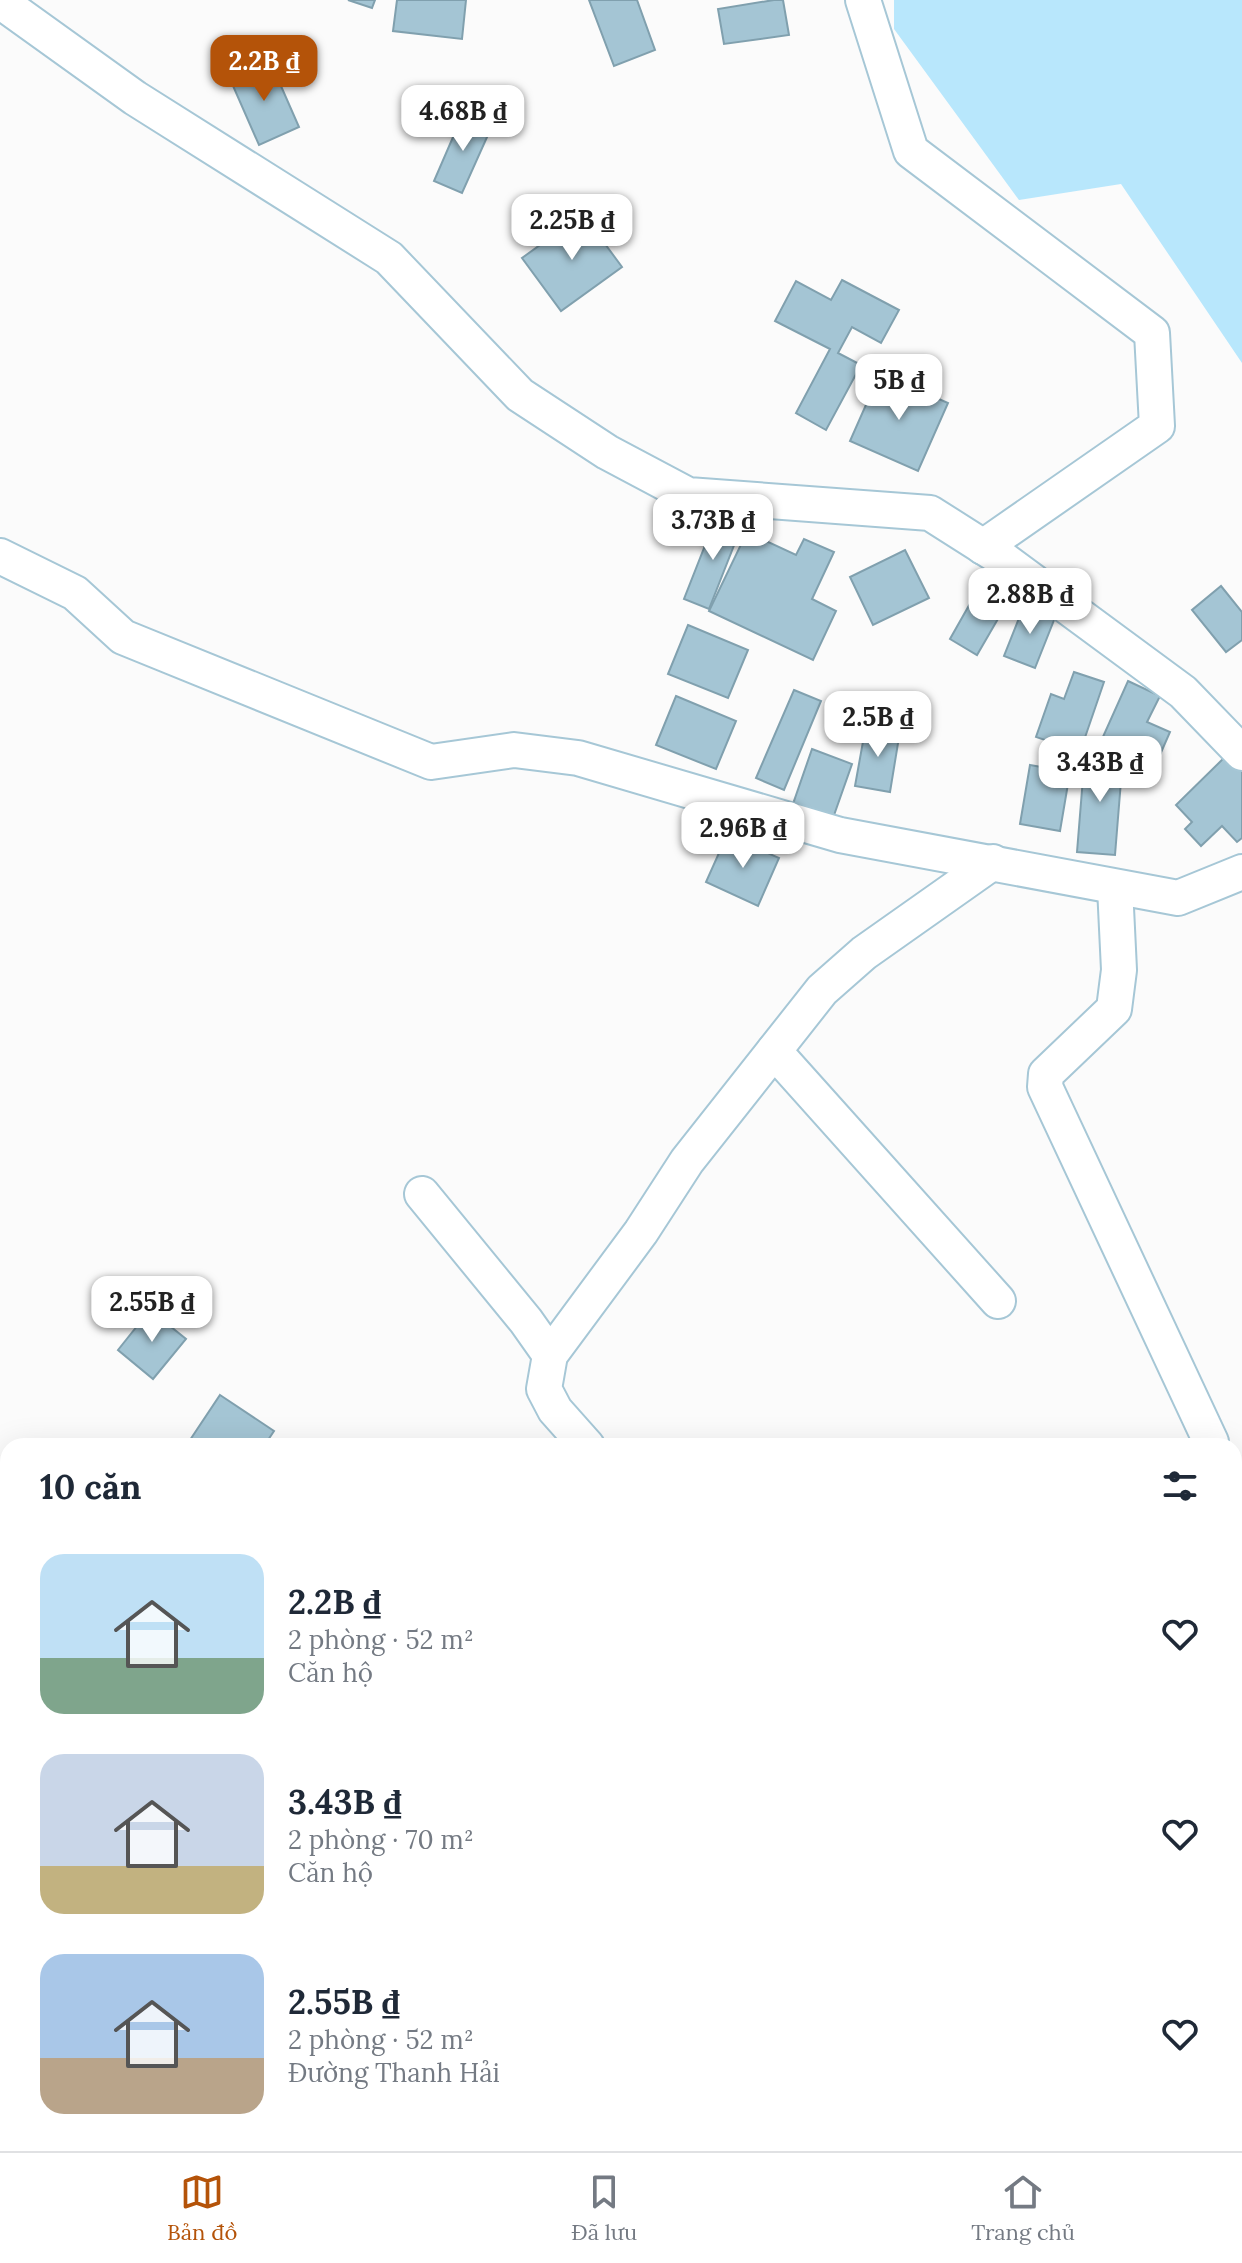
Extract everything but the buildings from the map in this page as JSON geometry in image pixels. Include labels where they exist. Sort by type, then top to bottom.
[{"type":"street","points":[[863,0],[911,151],[1152,333],[1157,426],[983,547]]},
{"type":"street","points":[[0,1],[135,98],[389,258],[520,395],[607,452],[688,495],[930,513],[983,547],[1183,692],[1242,753]]},
{"type":"street","points":[[0,556],[75,593],[123,637],[431,762],[514,750],[578,758],[840,835],[1178,898],[1242,872]]},
{"type":"street","points":[[580,1438],[555,1410],[544,1389],[550,1355],[641,1232],[687,1161],[822,990],[864,953],[993,862]]},
{"type":"street","points":[[1115,887],[1119,970],[1114,1009],[1046,1074],[1045,1087],[1209,1438]]},
{"type":"street","points":[[774,1051],[998,1301]]},
{"type":"street","points":[[422,1194],[550,1355]]},
{"type":"shaded area","points":[[894,0],[1242,0],[1242,363],[1121,184],[1019,200],[894,29]]}]
